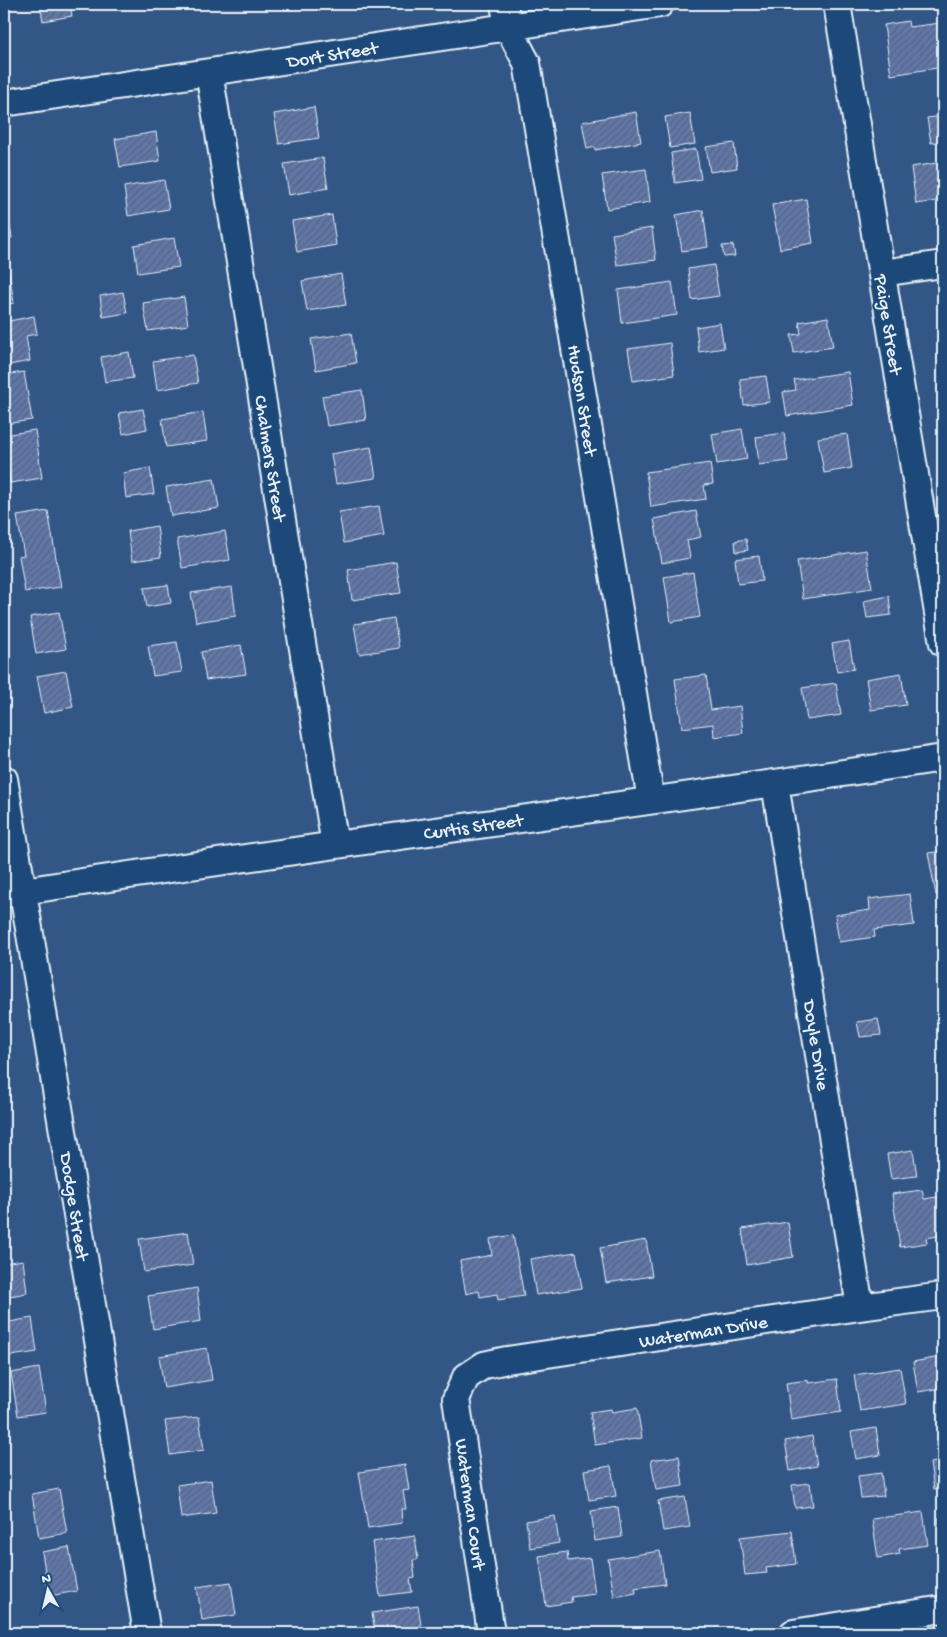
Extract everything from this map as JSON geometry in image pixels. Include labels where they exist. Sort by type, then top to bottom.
[{"type":"street","name":"Dort Street","points":[[4,102],[208,72],[506,15],[660,4]]},
{"type":"street","name":"Paige Street","points":[[837,4],[943,644]]},
{"type":"street","name":"Hudson Street","points":[[506,15],[528,63],[650,800]]},
{"type":"street","name":"Chalmers Street","points":[[208,72],[335,845]]},
{"type":"street","points":[[882,273],[943,264]]},
{"type":"street","name":"Curtis Street","points":[[13,892],[650,800],[775,784],[943,758]]},
{"type":"street","name":"Dodge Street","points":[[4,779],[13,892],[147,1633]]},
{"type":"street","name":"Doyle Drive","points":[[775,784],[860,1307]]},
{"type":"street","name":"Waterman Drive","points":[[466,1377],[484,1365],[507,1360],[943,1296]]},
{"type":"street","name":"Waterman Court","points":[[466,1377],[456,1399],[490,1633]]},
{"type":"street","points":[[793,1633],[943,1609]]},
{"type":"building","points":[[40,4],[70,4],[72,16],[43,21]]},
{"type":"building","points":[[908,21],[909,27],[941,23],[943,67],[891,75],[884,25]]},
{"type":"building","points":[[314,107],[319,138],[279,144],[274,114]]},
{"type":"building","points":[[636,112],[641,142],[595,150],[595,147],[587,149],[582,122]]},
{"type":"building","points":[[690,113],[695,144],[670,148],[665,117]]},
{"type":"building","points":[[943,116],[943,141],[931,143],[927,118]]},
{"type":"building","points":[[156,132],[160,161],[120,167],[115,139]]},
{"type":"building","points":[[734,143],[737,168],[710,172],[706,147]]},
{"type":"building","points":[[696,149],[701,179],[675,183],[671,153]]},
{"type":"building","points":[[323,158],[328,188],[289,195],[284,164]]},
{"type":"building","points":[[943,162],[943,200],[916,204],[911,167]]},
{"type":"building","points":[[646,169],[650,202],[607,209],[602,175]]},
{"type":"building","points":[[164,180],[169,209],[128,216],[124,187]]},
{"type":"building","points":[[806,199],[813,243],[780,249],[772,205]]},
{"type":"building","points":[[7,209],[12,238],[4,239],[4,210]]},
{"type":"building","points":[[703,210],[708,247],[682,251],[676,215]]},
{"type":"building","points":[[332,215],[336,245],[297,252],[292,221]]},
{"type":"building","points":[[652,228],[656,260],[617,265],[612,234]]},
{"type":"building","points":[[174,238],[179,267],[138,273],[134,245]]},
{"type":"building","points":[[733,245],[735,256],[724,257],[722,246]]},
{"type":"building","points":[[6,254],[14,303],[4,305],[4,255]]},
{"type":"building","points":[[714,265],[719,296],[692,300],[688,269]]},
{"type":"building","points":[[341,274],[346,305],[307,311],[302,281]]},
{"type":"building","points":[[672,282],[677,315],[622,323],[618,290]]},
{"type":"building","points":[[123,292],[127,313],[103,317],[100,296]]},
{"type":"building","points":[[184,297],[188,325],[148,331],[143,303]]},
{"type":"building","points":[[34,316],[37,334],[26,336],[30,361],[4,366],[4,322]]},
{"type":"building","points":[[828,317],[833,347],[794,353],[791,335],[801,334],[799,322]]},
{"type":"building","points":[[720,323],[724,348],[699,352],[696,327]]},
{"type":"building","points":[[351,333],[356,363],[316,370],[311,339]]},
{"type":"building","points":[[670,343],[674,375],[633,381],[628,349]]},
{"type":"building","points":[[129,352],[133,378],[105,382],[101,357]]},
{"type":"building","points":[[193,355],[198,383],[157,390],[153,361]]},
{"type":"building","points":[[24,372],[32,420],[4,424],[4,375]]},
{"type":"building","points":[[848,372],[853,405],[787,416],[783,392],[796,390],[794,380]]},
{"type":"building","points":[[766,376],[770,402],[744,405],[740,379]]},
{"type":"building","points":[[362,390],[366,420],[327,426],[322,396]]},
{"type":"building","points":[[143,409],[147,429],[123,434],[119,413]]},
{"type":"building","points":[[203,412],[207,441],[166,447],[162,419]]},
{"type":"building","points":[[742,429],[747,459],[717,464],[712,434]]},
{"type":"building","points":[[35,430],[42,478],[10,483],[4,435]]},
{"type":"building","points":[[784,433],[788,461],[759,465],[756,437]]},
{"type":"building","points":[[847,434],[852,468],[824,473],[818,438]]},
{"type":"building","points":[[371,447],[376,478],[336,484],[331,454]]},
{"type":"building","points":[[710,463],[713,484],[704,485],[706,499],[651,507],[646,472]]},
{"type":"building","points":[[150,468],[154,494],[126,498],[123,473]]},
{"type":"building","points":[[214,479],[219,508],[171,516],[166,487]]},
{"type":"building","points":[[379,506],[384,536],[344,543],[339,512]]},
{"type":"building","points":[[48,511],[61,587],[25,592],[19,556],[24,555],[17,516]]},
{"type":"building","points":[[696,511],[701,537],[687,540],[690,558],[662,563],[654,519]]},
{"type":"building","points":[[157,526],[161,557],[132,561],[128,531]]},
{"type":"building","points":[[225,531],[230,560],[182,568],[177,539]]},
{"type":"building","points":[[746,539],[748,550],[736,552],[735,541]]},
{"type":"building","points":[[866,550],[872,588],[803,599],[797,561]]},
{"type":"building","points":[[759,556],[762,581],[738,584],[735,559]]},
{"type":"building","points":[[396,562],[401,593],[352,600],[348,570]]},
{"type":"building","points":[[693,572],[700,617],[671,622],[664,577]]},
{"type":"building","points":[[168,585],[171,603],[147,607],[144,588]]},
{"type":"building","points":[[232,587],[236,616],[196,622],[191,593]]},
{"type":"building","points":[[889,596],[891,615],[867,618],[864,601]]},
{"type":"building","points":[[59,612],[66,649],[36,654],[30,617]]},
{"type":"building","points":[[394,618],[399,648],[359,654],[354,624]]},
{"type":"building","points":[[849,641],[854,669],[837,672],[832,644]]},
{"type":"building","points":[[177,642],[182,672],[153,676],[148,646]]},
{"type":"building","points":[[241,645],[246,674],[206,680],[201,652]]},
{"type":"building","points":[[66,671],[73,707],[44,713],[37,676]]},
{"type":"building","points":[[901,673],[906,705],[871,710],[866,679]]},
{"type":"building","points":[[706,675],[711,710],[740,706],[743,733],[714,737],[713,724],[682,728],[675,679]]},
{"type":"building","points":[[836,683],[841,715],[807,720],[802,688]]},
{"type":"building","points":[[943,851],[943,894],[936,895],[928,853]]},
{"type":"building","points":[[910,894],[914,925],[874,930],[875,937],[839,942],[835,915],[870,910],[869,899]]},
{"type":"building","points":[[878,1019],[881,1035],[860,1037],[857,1022]]},
{"type":"building","points":[[913,1150],[917,1176],[891,1179],[887,1154]]},
{"type":"building","points":[[922,1190],[924,1199],[943,1196],[943,1235],[926,1238],[927,1243],[900,1247],[892,1194]]},
{"type":"building","points":[[788,1222],[793,1257],[747,1265],[742,1229]]},
{"type":"building","points":[[188,1232],[193,1265],[144,1272],[139,1239]]},
{"type":"building","points":[[513,1235],[524,1296],[498,1300],[497,1294],[480,1297],[479,1291],[466,1294],[460,1261],[492,1255],[490,1239]]},
{"type":"building","points":[[646,1240],[652,1276],[606,1283],[600,1248]]},
{"type":"building","points":[[576,1252],[582,1288],[536,1295],[530,1259]]},
{"type":"building","points":[[23,1260],[27,1293],[4,1297],[4,1263]]},
{"type":"building","points":[[197,1288],[201,1321],[153,1329],[148,1296]]},
{"type":"building","points":[[32,1318],[37,1352],[4,1357],[4,1323]]},
{"type":"building","points":[[207,1348],[212,1380],[164,1388],[159,1356]]},
{"type":"building","points":[[940,1357],[943,1388],[918,1392],[913,1362]]},
{"type":"building","points":[[39,1368],[46,1412],[18,1416],[11,1373]]},
{"type":"building","points":[[900,1368],[906,1404],[860,1411],[854,1375]]},
{"type":"building","points":[[837,1379],[841,1412],[791,1420],[786,1383],[808,1380],[808,1383]]},
{"type":"building","points":[[637,1408],[642,1438],[595,1445],[590,1412],[611,1409],[612,1412]]},
{"type":"building","points":[[199,1417],[204,1450],[170,1455],[165,1421]]},
{"type":"building","points":[[876,1428],[880,1455],[856,1459],[851,1432]]},
{"type":"building","points":[[812,1436],[817,1466],[790,1471],[785,1441]]},
{"type":"building","points":[[679,1456],[683,1486],[656,1490],[651,1460]]},
{"type":"building","points":[[943,1461],[943,1487],[934,1489],[930,1463]]},
{"type":"building","points":[[405,1465],[409,1490],[403,1491],[406,1509],[401,1509],[402,1523],[368,1528],[359,1472]]},
{"type":"building","points":[[611,1466],[616,1496],[589,1500],[584,1470]]},
{"type":"building","points":[[881,1473],[884,1496],[861,1498],[858,1476]]},
{"type":"building","points":[[211,1480],[216,1513],[181,1518],[177,1485]]},
{"type":"building","points":[[810,1483],[813,1506],[795,1508],[792,1485]]},
{"type":"building","points":[[59,1489],[67,1533],[39,1538],[32,1494]]},
{"type":"building","points":[[685,1497],[690,1527],[663,1531],[658,1501]]},
{"type":"building","points":[[618,1507],[622,1537],[595,1541],[591,1511]]},
{"type":"building","points":[[923,1512],[928,1545],[899,1549],[900,1554],[878,1558],[872,1519]]},
{"type":"building","points":[[555,1516],[559,1543],[530,1548],[526,1521]]},
{"type":"building","points":[[943,1517],[943,1544],[942,1545],[938,1518]]},
{"type":"building","points":[[792,1531],[796,1564],[766,1568],[767,1573],[745,1575],[740,1537]]},
{"type":"building","points":[[415,1536],[418,1559],[413,1560],[415,1578],[410,1579],[412,1592],[380,1596],[372,1542]]},
{"type":"building","points":[[69,1547],[77,1591],[49,1596],[42,1552]]},
{"type":"building","points":[[660,1551],[665,1584],[635,1588],[636,1593],[614,1597],[608,1559]]},
{"type":"building","points":[[567,1552],[568,1561],[590,1558],[595,1594],[571,1597],[572,1602],[546,1606],[539,1556]]},
{"type":"building","points":[[231,1582],[236,1615],[202,1620],[197,1587]]},
{"type":"building","points":[[418,1606],[422,1631],[416,1633],[375,1633],[372,1613]]}]
